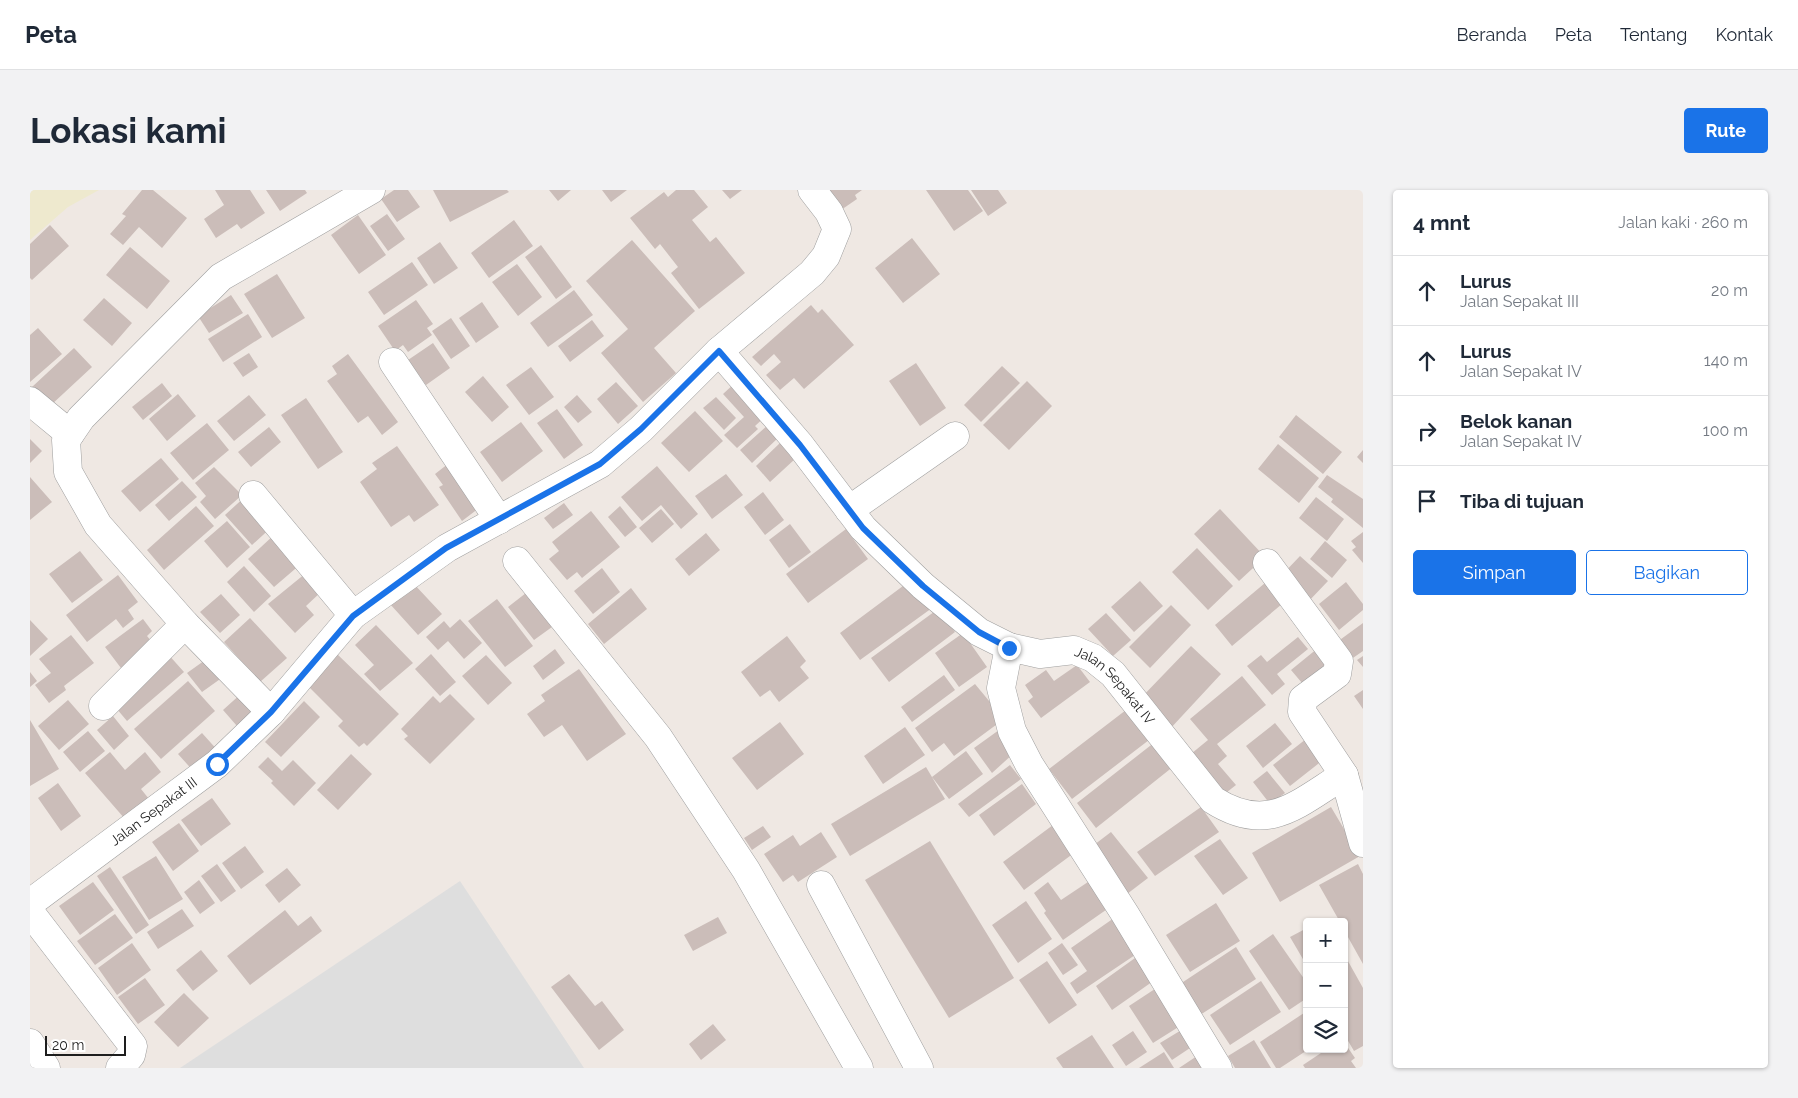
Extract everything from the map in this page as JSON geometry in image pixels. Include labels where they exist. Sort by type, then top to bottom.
[{"type":"street","points":[[371,190],[221,277],[81,418],[66,440],[68,472],[98,524],[185,624],[271,712],[353,616],[446,548],[600,464],[641,429],[719,351],[812,273],[826,256],[837,229],[829,212],[812,190]]},
{"type":"street","name":"Jalan Sepakat IV","points":[[719,351],[800,445],[863,528],[923,586],[979,632],[1009,648],[1040,654],[1074,650],[1093,658],[1113,674],[1213,800],[1230,811],[1247,815],[1282,813],[1344,775]]},
{"type":"street","points":[[393,362],[499,520]]},
{"type":"street","points":[[30,401],[70,434]]},
{"type":"street","points":[[850,510],[954,436]]},
{"type":"street","points":[[253,495],[353,616]]},
{"type":"street","points":[[517,561],[658,737],[746,870],[859,1068]]},
{"type":"street","points":[[1267,563],[1339,661],[1338,674],[1304,699],[1301,704],[1302,712],[1344,775],[1363,841]]},
{"type":"street","points":[[103,706],[185,624]]},
{"type":"street","points":[[1009,648],[1001,688],[1012,731],[1029,764],[1126,914],[1218,1068]]},
{"type":"street","name":"Jalan Sepakat III","points":[[30,903],[217,764],[271,712]]},
{"type":"street","points":[[821,885],[920,1068]]},
{"type":"street","points":[[30,912],[134,1046],[131,1056],[120,1068]]},
{"type":"street","points":[[30,1043],[46,1068]]},
{"type":"shaded area","points":[[30,190],[99,190],[68,207],[30,240]]},
{"type":"shaded area","points":[[460,881],[584,1068],[180,1068]]},
{"type":"building","points":[[142,190],[153,190],[187,218],[162,248],[139,227],[123,245],[110,234],[126,216],[122,214]]},
{"type":"building","points":[[215,190],[250,190],[265,213],[241,229],[237,224],[216,238],[204,219],[224,205]]},
{"type":"building","points":[[266,190],[305,190],[307,193],[280,211]]},
{"type":"building","points":[[394,190],[408,190],[420,207],[397,222],[381,199]]},
{"type":"building","points":[[433,190],[507,190],[509,192],[450,222]]},
{"type":"building","points":[[549,190],[571,190],[558,201]]},
{"type":"building","points":[[602,190],[627,190],[611,202]]},
{"type":"building","points":[[676,190],[694,190],[708,207],[692,220],[710,242],[716,237],[745,273],[699,309],[671,273],[678,267],[660,244],[655,249],[630,218],[664,192],[668,197]]},
{"type":"building","points":[[722,190],[742,190],[730,199]]},
{"type":"building","points":[[828,190],[862,190],[855,195],[857,199],[841,210]]},
{"type":"building","points":[[926,190],[968,190],[983,211],[954,231]]},
{"type":"building","points":[[971,190],[998,190],[1007,203],[988,216]]},
{"type":"building","points":[[387,214],[405,239],[388,251],[370,226]]},
{"type":"building","points":[[358,215],[386,255],[359,274],[331,235]]},
{"type":"building","points":[[514,220],[533,246],[489,278],[471,253]]},
{"type":"building","points":[[50,225],[69,246],[32,280],[30,278],[30,244]]},
{"type":"building","points":[[912,238],[940,274],[903,303],[875,268]]},
{"type":"building","points":[[632,240],[695,311],[654,348],[676,373],[643,402],[601,353],[628,329],[586,281]]},
{"type":"building","points":[[440,242],[458,268],[434,284],[417,258]]},
{"type":"building","points":[[541,245],[572,287],[556,299],[525,257]]},
{"type":"building","points":[[130,247],[170,281],[147,309],[106,275]]},
{"type":"building","points":[[412,262],[428,285],[384,315],[368,292]]},
{"type":"building","points":[[517,264],[542,297],[518,316],[492,282]]},
{"type":"building","points":[[277,274],[305,318],[272,338],[244,294]]},
{"type":"building","points":[[574,290],[593,315],[548,347],[530,323]]},
{"type":"building","points":[[231,295],[243,313],[209,333],[198,316]]},
{"type":"building","points":[[104,298],[132,323],[112,346],[83,320]]},
{"type":"building","points":[[416,300],[433,324],[427,328],[432,335],[408,352],[403,345],[395,351],[378,326]]},
{"type":"building","points":[[482,302],[499,327],[476,343],[459,318]]},
{"type":"building","points":[[811,305],[818,313],[822,309],[854,345],[804,389],[794,378],[780,390],[766,375],[781,362],[774,354],[761,366],[752,357]]},
{"type":"building","points":[[248,314],[262,337],[223,362],[208,339]]},
{"type":"building","points":[[451,318],[470,346],[451,359],[432,331]]},
{"type":"building","points":[[592,320],[604,336],[570,362],[558,346]]},
{"type":"building","points":[[38,328],[62,354],[30,382],[30,335]]},
{"type":"building","points":[[433,343],[450,368],[426,385],[408,360]]},
{"type":"building","points":[[74,348],[92,367],[50,406],[32,387]]},
{"type":"building","points":[[249,353],[258,367],[243,377],[233,363]]},
{"type":"building","points":[[348,354],[398,422],[382,435],[368,416],[358,423],[327,381],[337,374],[332,366]]},
{"type":"building","points":[[916,363],[946,408],[920,426],[889,381]]},
{"type":"building","points":[[1002,366],[1020,383],[981,422],[964,405]]},
{"type":"building","points":[[531,367],[554,397],[529,415],[506,385]]},
{"type":"building","points":[[483,376],[509,407],[492,422],[465,392]]},
{"type":"building","points":[[1027,381],[1052,406],[1009,450],[983,425]]},
{"type":"building","points":[[616,382],[638,406],[618,424],[597,399]]},
{"type":"building","points":[[736,382],[767,415],[755,426],[758,429],[737,448],[724,435],[744,417],[723,394]]},
{"type":"building","points":[[162,383],[172,396],[143,420],[132,407]]},
{"type":"building","points":[[178,394],[196,416],[167,441],[149,419]]},
{"type":"building","points":[[249,395],[266,415],[234,441],[217,421]]},
{"type":"building","points":[[577,395],[592,412],[578,423],[564,407]]},
{"type":"building","points":[[716,397],[736,418],[724,430],[703,408]]},
{"type":"building","points":[[306,398],[343,452],[318,469],[281,415]]},
{"type":"building","points":[[557,409],[583,445],[564,459],[537,423]]},
{"type":"building","points":[[695,411],[723,441],[689,472],[661,443]]},
{"type":"building","points":[[1296,415],[1342,452],[1323,474],[1279,437]]},
{"type":"building","points":[[521,422],[543,451],[502,482],[480,452]]},
{"type":"building","points":[[207,423],[229,450],[193,480],[170,453]]},
{"type":"building","points":[[768,425],[779,437],[752,463],[740,450]]},
{"type":"building","points":[[269,427],[281,442],[251,467],[238,452]]},
{"type":"building","points":[[30,439],[42,451],[30,463]]},
{"type":"building","points":[[780,443],[795,459],[770,482],[756,466]]},
{"type":"building","points":[[1278,444],[1319,478],[1299,503],[1258,469]]},
{"type":"building","points":[[397,446],[439,505],[414,522],[409,515],[391,527],[360,482],[377,469],[372,463]]},
{"type":"building","points":[[1363,450],[1363,463],[1357,457]]},
{"type":"building","points":[[161,458],[179,479],[140,512],[121,491]]},
{"type":"building","points":[[453,460],[483,505],[462,521],[439,487],[443,485],[435,474]]},
{"type":"building","points":[[657,466],[698,514],[681,529],[661,505],[642,521],[621,497]]},
{"type":"building","points":[[214,467],[242,495],[215,519],[200,502],[206,496],[195,483]]},
{"type":"building","points":[[726,474],[743,495],[712,519],[695,496]]},
{"type":"building","points":[[1327,475],[1363,499],[1363,528],[1331,502],[1333,499],[1318,487]]},
{"type":"building","points":[[30,477],[52,502],[30,520]]},
{"type":"building","points":[[182,481],[197,497],[169,521],[155,505]]},
{"type":"building","points":[[763,492],[784,520],[765,535],[744,507]]},
{"type":"building","points":[[248,494],[275,524],[252,545],[225,515]]},
{"type":"building","points":[[1316,497],[1344,519],[1327,541],[1299,518]]},
{"type":"building","points":[[564,503],[573,515],[553,529],[544,518]]},
{"type":"building","points":[[196,506],[214,526],[164,570],[147,550]]},
{"type":"building","points":[[620,506],[637,527],[625,537],[608,517]]},
{"type":"building","points":[[661,509],[674,524],[652,543],[639,528]]},
{"type":"building","points":[[1220,509],[1265,557],[1239,581],[1194,534]]},
{"type":"building","points":[[591,511],[620,547],[582,578],[577,572],[567,580],[549,559],[559,551],[552,542]]},
{"type":"building","points":[[227,521],[250,547],[227,568],[204,541]]},
{"type":"building","points":[[790,524],[811,552],[789,568],[769,540]]},
{"type":"building","points":[[846,529],[868,559],[808,603],[786,574]]},
{"type":"building","points":[[1363,532],[1363,563],[1352,550],[1356,547],[1351,541]]},
{"type":"building","points":[[706,533],[720,550],[689,576],[675,559]]},
{"type":"building","points":[[275,534],[302,563],[274,587],[248,559]]},
{"type":"building","points":[[1325,541],[1347,560],[1332,578],[1310,559]]},
{"type":"building","points":[[1197,548],[1233,586],[1208,610],[1172,572]]},
{"type":"building","points":[[80,551],[103,580],[72,603],[49,574]]},
{"type":"building","points":[[1300,556],[1328,581],[1307,603],[1280,577]]},
{"type":"building","points":[[244,566],[271,596],[254,612],[227,582]]},
{"type":"building","points":[[602,568],[620,592],[593,614],[574,591]]},
{"type":"building","points":[[306,573],[322,591],[306,606],[314,615],[295,633],[268,604]]},
{"type":"building","points":[[118,575],[138,602],[128,610],[134,619],[123,628],[116,619],[87,642],[66,615]]},
{"type":"building","points":[[911,580],[932,608],[860,660],[840,633]]},
{"type":"building","points":[[1140,581],[1163,606],[1134,632],[1111,607]]},
{"type":"building","points":[[1346,582],[1363,604],[1363,610],[1339,630],[1319,604]]},
{"type":"building","points":[[413,583],[442,614],[418,635],[390,604]]},
{"type":"building","points":[[1265,583],[1282,604],[1232,646],[1215,625]]},
{"type":"building","points":[[631,588],[647,609],[604,644],[588,624]]},
{"type":"building","points":[[526,593],[552,627],[534,640],[508,607]]},
{"type":"building","points":[[221,594],[240,615],[220,633],[200,612]]},
{"type":"building","points":[[497,599],[533,646],[505,667],[468,621]]},
{"type":"building","points":[[1171,605],[1191,625],[1150,668],[1129,647]]},
{"type":"building","points":[[938,609],[955,632],[889,682],[871,658]]},
{"type":"building","points":[[1106,613],[1131,640],[1113,656],[1088,629]]},
{"type":"building","points":[[250,618],[287,658],[260,682],[224,642]]},
{"type":"building","points":[[143,619],[152,631],[147,636],[157,648],[124,672],[105,647]]},
{"type":"building","points":[[460,619],[482,643],[464,659],[448,641],[438,650],[426,637],[444,621],[450,628]]},
{"type":"building","points":[[30,620],[48,639],[30,656]]},
{"type":"building","points":[[1363,623],[1363,651],[1350,660],[1337,642]]},
{"type":"building","points":[[376,625],[413,663],[380,691],[364,674],[374,665],[355,645]]},
{"type":"building","points":[[963,633],[987,667],[959,687],[935,653]]},
{"type":"building","points":[[71,635],[94,663],[64,686],[66,690],[49,703],[35,685],[51,673],[39,659]]},
{"type":"building","points":[[787,636],[806,661],[800,667],[809,678],[779,702],[770,690],[760,697],[741,672]]},
{"type":"building","points":[[1298,637],[1308,649],[1277,674],[1285,684],[1272,695],[1247,666],[1261,655],[1267,662]]},
{"type":"building","points":[[1191,646],[1221,674],[1169,730],[1138,701]]},
{"type":"building","points":[[1318,648],[1335,668],[1308,690],[1291,670]]},
{"type":"building","points":[[555,649],[565,663],[543,680],[533,666]]},
{"type":"building","points":[[167,653],[184,672],[127,721],[111,702]]},
{"type":"building","points":[[336,653],[399,714],[367,746],[364,743],[359,747],[338,726],[343,721],[306,684]]},
{"type":"building","points":[[431,654],[456,682],[440,696],[415,669]]},
{"type":"building","points":[[486,655],[512,683],[488,705],[462,676]]},
{"type":"building","points":[[1363,656],[1363,667],[1357,660]]},
{"type":"building","points":[[208,658],[223,677],[202,692],[187,673]]},
{"type":"building","points":[[1077,665],[1090,682],[1041,718],[1028,701],[1033,697],[1025,685],[1046,670],[1054,681]]},
{"type":"building","points":[[579,669],[626,734],[587,761],[562,725],[544,737],[527,714],[545,701],[541,695]]},
{"type":"building","points":[[30,672],[37,681],[30,687]]},
{"type":"building","points":[[944,675],[955,690],[912,722],[901,707]]},
{"type":"building","points":[[1242,676],[1266,705],[1217,744],[1227,756],[1218,764],[1236,785],[1222,796],[1186,758],[1208,740],[1190,719]]},
{"type":"building","points":[[188,681],[215,711],[161,759],[134,729]]},
{"type":"building","points":[[975,684],[1004,719],[954,756],[944,743],[932,752],[915,728]]},
{"type":"building","points":[[1363,690],[1363,709],[1354,696]]},
{"type":"building","points":[[243,692],[257,708],[237,726],[223,710]]},
{"type":"building","points":[[450,694],[475,719],[430,764],[404,739],[408,736],[401,729],[433,696],[440,703]]},
{"type":"building","points":[[68,700],[89,724],[59,750],[38,726]]},
{"type":"building","points":[[304,701],[320,717],[281,757],[265,742]]},
{"type":"building","points":[[1126,710],[1149,740],[1072,799],[1049,769]]},
{"type":"building","points":[[113,716],[129,736],[114,750],[97,730]]},
{"type":"building","points":[[30,720],[59,769],[30,786]]},
{"type":"building","points":[[780,722],[804,754],[757,790],[732,758]]},
{"type":"building","points":[[1275,723],[1292,744],[1263,768],[1246,746]]},
{"type":"building","points":[[905,727],[925,755],[883,784],[864,756]]},
{"type":"building","points":[[999,730],[1014,753],[992,773],[974,748]]},
{"type":"building","points":[[88,731],[105,751],[80,772],[63,752]]},
{"type":"building","points":[[202,733],[220,753],[196,774],[178,754]]},
{"type":"building","points":[[1306,739],[1323,760],[1290,786],[1273,765]]},
{"type":"building","points":[[1155,742],[1174,766],[1096,828],[1077,803]]},
{"type":"building","points":[[966,751],[983,774],[949,799],[932,777]]},
{"type":"building","points":[[110,752],[125,770],[145,752],[161,772],[141,789],[149,799],[125,819],[85,773]]},
{"type":"building","points":[[351,754],[372,774],[338,810],[317,790]]},
{"type":"building","points":[[268,757],[282,771],[293,760],[316,783],[294,806],[271,783],[273,781],[258,767]]},
{"type":"building","points":[[1010,765],[1021,779],[969,817],[958,804]]},
{"type":"building","points":[[926,767],[945,799],[850,856],[831,824]]},
{"type":"building","points":[[1267,771],[1285,793],[1270,804],[1253,782]]},
{"type":"building","points":[[58,783],[81,816],[61,831],[38,798]]},
{"type":"building","points":[[1022,784],[1036,804],[994,836],[979,815]]},
{"type":"building","points":[[212,798],[231,824],[201,846],[181,820]]},
{"type":"building","points":[[1201,807],[1219,832],[1155,876],[1137,852]]},
{"type":"building","points":[[1331,807],[1360,856],[1280,902],[1252,853]]},
{"type":"building","points":[[179,823],[199,851],[173,871],[152,842]]},
{"type":"building","points":[[1053,825],[1074,853],[1024,890],[1003,862]]},
{"type":"building","points":[[763,826],[771,837],[752,850],[744,838]]},
{"type":"building","points":[[821,832],[837,857],[798,882],[793,875],[783,882],[764,854],[793,835],[800,846]]},
{"type":"building","points":[[1111,832],[1148,878],[1127,894],[1090,848]]},
{"type":"building","points":[[1220,839],[1248,878],[1223,895],[1194,856]]},
{"type":"building","points":[[930,841],[1014,978],[949,1018],[865,880]]},
{"type":"building","points":[[245,846],[264,872],[241,889],[222,863]]},
{"type":"building","points":[[156,856],[183,899],[149,920],[122,877]]},
{"type":"building","points":[[217,864],[236,891],[221,902],[201,876]]},
{"type":"building","points":[[1358,864],[1363,874],[1363,964],[1348,937],[1348,918],[1338,918],[1319,885]]},
{"type":"building","points":[[110,867],[149,925],[136,934],[97,876]]},
{"type":"building","points":[[287,868],[301,885],[279,903],[265,885]]},
{"type":"building","points":[[1094,878],[1113,905],[1063,940],[1044,913],[1046,911],[1034,893],[1048,882],[1061,900]]},
{"type":"building","points":[[199,880],[215,903],[200,914],[184,892]]},
{"type":"building","points":[[93,882],[114,910],[80,935],[59,906]]},
{"type":"building","points":[[1026,901],[1052,939],[1018,963],[992,925]]},
{"type":"building","points":[[1216,903],[1240,941],[1190,972],[1166,935]]},
{"type":"building","points":[[182,909],[194,926],[158,949],[147,932]]},
{"type":"building","points":[[285,910],[298,926],[311,916],[322,931],[250,985],[227,956]]},
{"type":"building","points":[[115,914],[133,938],[95,965],[77,941]]},
{"type":"building","points":[[718,917],[727,933],[693,951],[684,935]]},
{"type":"building","points":[[1114,918],[1138,953],[1077,994],[1070,983],[1087,971],[1071,948]]},
{"type":"building","points":[[1303,930],[1303,959],[1290,937]]},
{"type":"building","points":[[1273,934],[1303,977],[1303,1001],[1289,1010],[1249,951]]},
{"type":"building","points":[[132,943],[151,970],[117,995],[98,968]]},
{"type":"building","points":[[1062,943],[1078,965],[1063,975],[1048,953]]},
{"type":"building","points":[[1236,947],[1256,979],[1200,1015],[1180,984]]},
{"type":"building","points":[[201,950],[218,971],[193,991],[176,970]]},
{"type":"building","points":[[1142,953],[1159,977],[1112,1010],[1096,986]]},
{"type":"building","points":[[1047,961],[1077,1005],[1049,1024],[1019,980]]},
{"type":"building","points":[[1348,961],[1363,988],[1363,1046],[1354,1051],[1348,1041]]},
{"type":"building","points":[[569,974],[595,1006],[602,1001],[624,1030],[599,1050],[551,987]]},
{"type":"building","points":[[145,978],[165,1005],[138,1024],[118,997]]},
{"type":"building","points":[[1261,981],[1281,1012],[1230,1045],[1210,1015]]},
{"type":"building","points":[[1164,983],[1188,1021],[1153,1043],[1129,1006]]},
{"type":"building","points":[[184,993],[209,1018],[178,1047],[154,1022]]},
{"type":"building","points":[[1303,1014],[1303,1053],[1280,1068],[1276,1068],[1260,1042]]},
{"type":"building","points":[[713,1024],[726,1040],[701,1060],[689,1044]]},
{"type":"building","points":[[1188,1026],[1199,1042],[1172,1060],[1160,1043]]},
{"type":"building","points":[[1133,1031],[1147,1052],[1126,1066],[1112,1045]]},
{"type":"building","points":[[1092,1035],[1114,1068],[1063,1068],[1056,1058]]},
{"type":"building","points":[[1254,1040],[1271,1068],[1235,1068],[1228,1056]]},
{"type":"building","points":[[1348,1048],[1355,1058],[1351,1061],[1356,1068],[1305,1068],[1303,1065],[1321,1053],[1348,1053]]},
{"type":"building","points":[[1164,1052],[1174,1068],[1139,1068]]},
{"type":"building","points":[[1200,1054],[1208,1068],[1179,1068]]},
{"type":"route","points":[[217,764],[271,712],[353,616],[446,548],[600,464],[641,429],[719,351],[800,445],[863,528],[923,586],[979,632],[1009,648]]}]
